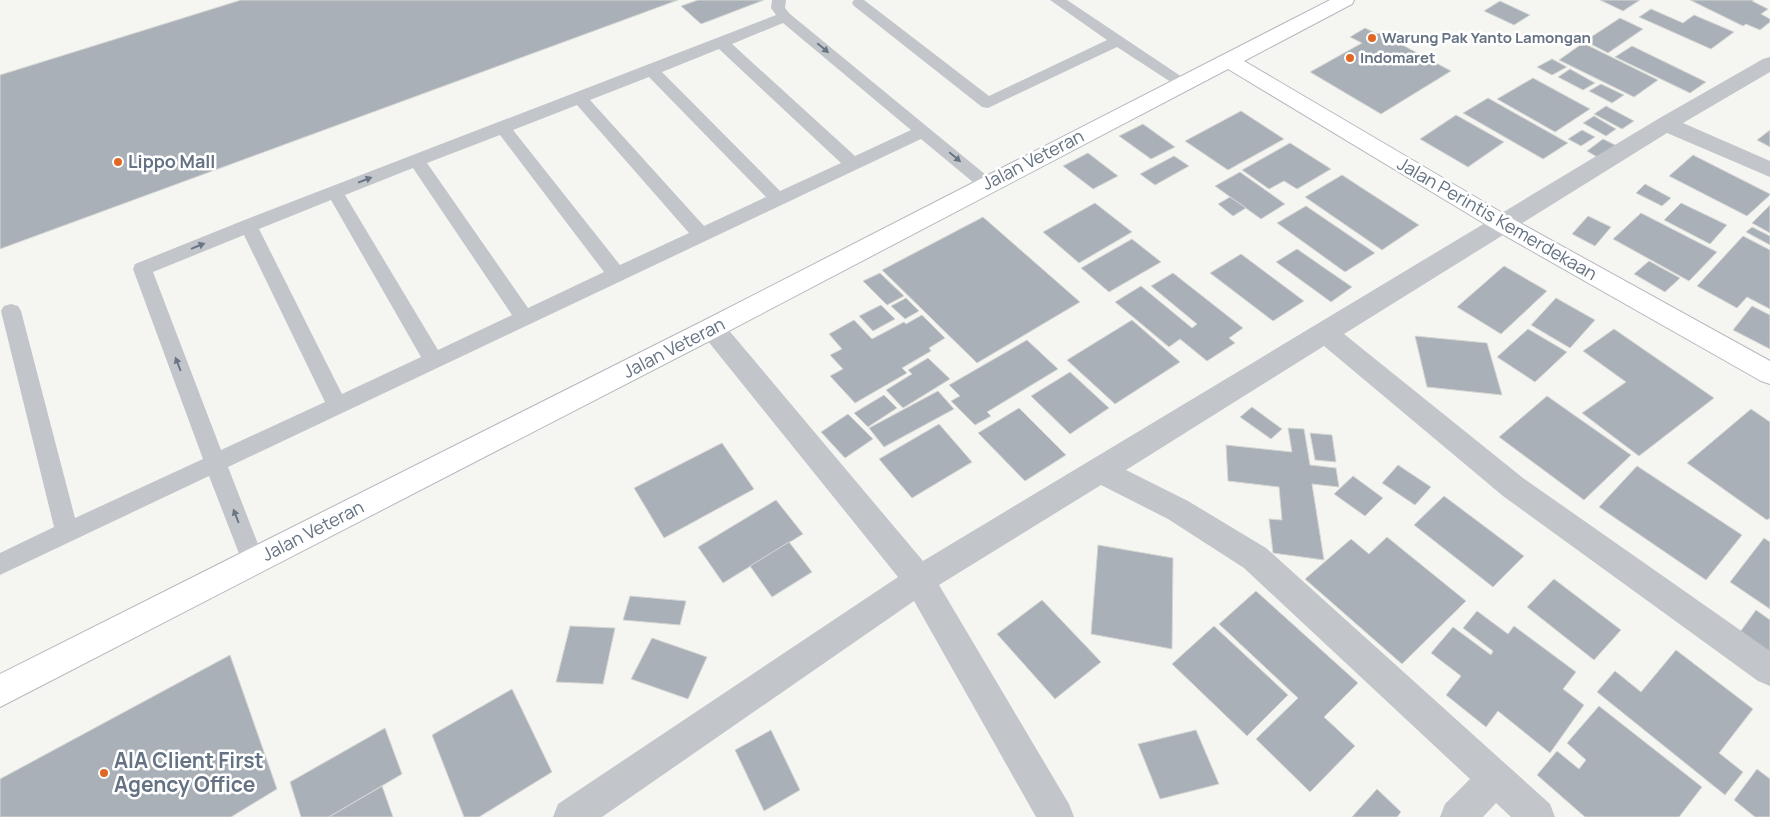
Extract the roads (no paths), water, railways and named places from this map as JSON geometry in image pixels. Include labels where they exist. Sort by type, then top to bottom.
[{"type":"main road","name":"Jalan Veteran","points":[[0,691],[712,328],[986,184],[1345,0]]},
{"type":"main road","name":"Jalan Perintis Kemerdekaan","points":[[1228,60],[1503,224],[1770,374]]},
{"type":"street","points":[[571,817],[919,580],[1102,472],[1324,332],[1770,63]]},
{"type":"street","points":[[1666,124],[1770,170]]},
{"type":"street","points":[[712,328],[919,580],[1056,817]]},
{"type":"street","points":[[1324,332],[1513,488],[1770,670]]},
{"type":"street","points":[[1102,472],[1178,510],[1255,558],[1537,817]]},
{"type":"street","points":[[1458,817],[1494,779]]},
{"type":"lane","points":[[1057,0],[1183,83]]},
{"type":"lane","points":[[859,3],[988,103],[1119,40]]},
{"type":"lane","points":[[253,562],[142,269],[248,225],[417,160],[504,129],[722,43],[782,9],[986,184]]},
{"type":"lane","points":[[722,43],[854,164]]},
{"type":"lane","points":[[651,70],[778,200]]},
{"type":"lane","points":[[581,99],[702,236]]},
{"type":"lane","points":[[504,129],[617,275]]},
{"type":"lane","points":[[0,564],[923,131]]},
{"type":"lane","points":[[417,160],[525,318]]},
{"type":"lane","points":[[335,192],[434,361]]},
{"type":"lane","points":[[248,225],[336,406]]},
{"type":"lane","points":[[10,311],[67,532]]},
{"type":"place","name":"Warung Pak Yanto Lamongan","points":[[1372,38]]},
{"type":"place","name":"Indomaret","points":[[1350,58]]},
{"type":"place","name":"Lippo Mall","points":[[118,162]]},
{"type":"place","name":"AIA Client First Agency Office","points":[[104,773]]}]
